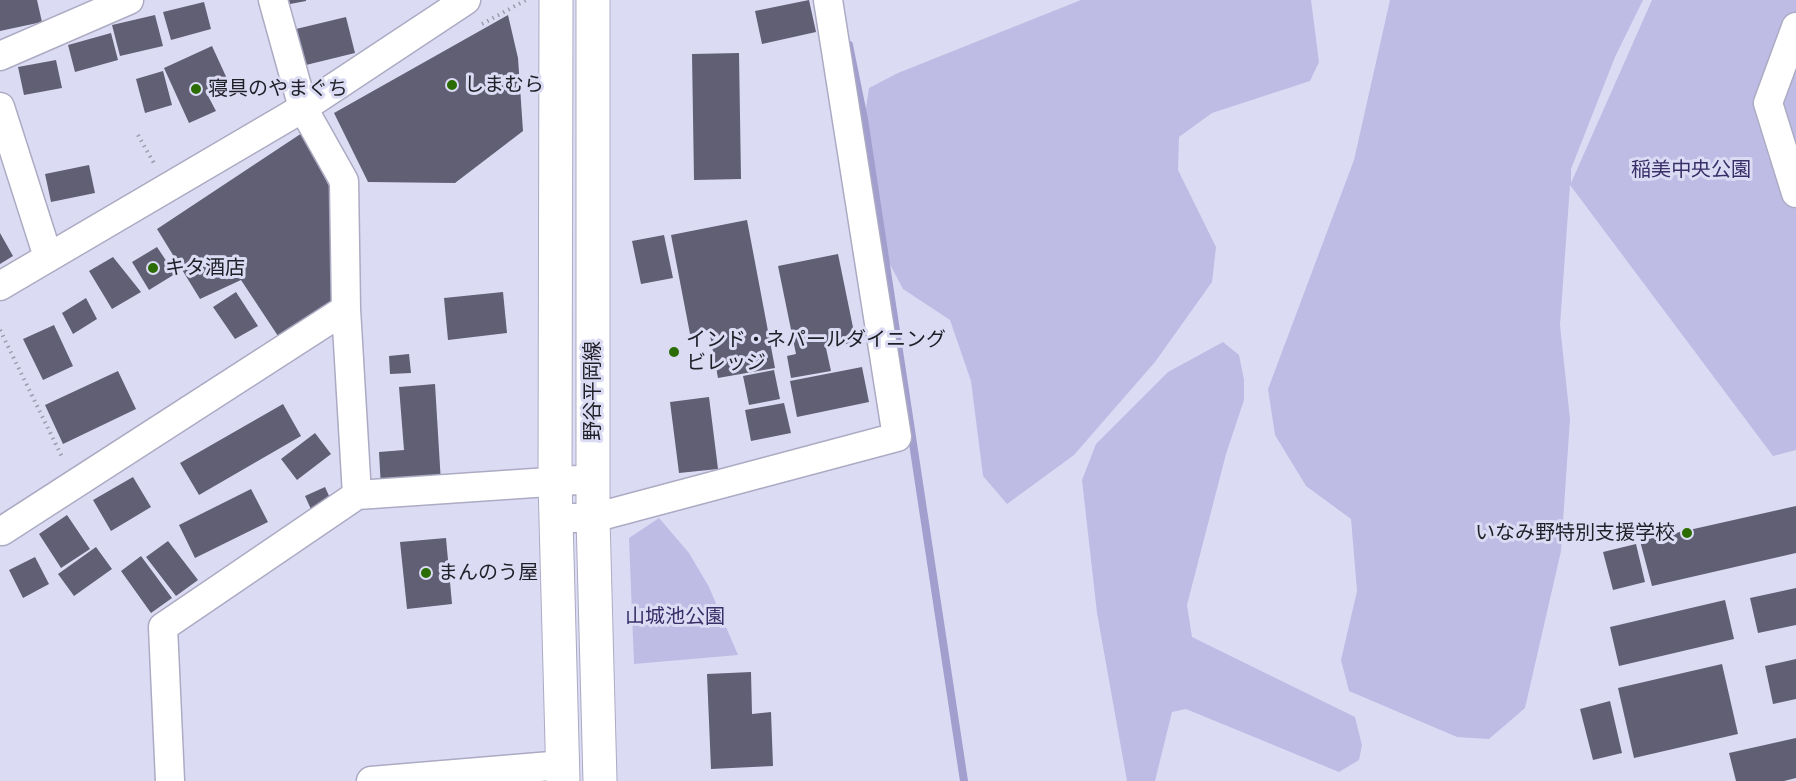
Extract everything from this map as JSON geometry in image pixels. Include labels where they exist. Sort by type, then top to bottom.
[{"type":"main road","name":"野谷平岡線","points":[[556,0],[555,482],[563,773]]},
{"type":"main road","name":"野谷平岡線","points":[[593,0],[593,518],[600,781]]},
{"type":"street","points":[[0,56],[129,0]]},
{"type":"street","points":[[273,0],[303,108],[344,181],[346,309],[357,495]]},
{"type":"street","points":[[0,286],[303,108],[466,0]]},
{"type":"street","points":[[556,518],[593,518],[897,437],[828,0]]},
{"type":"street","points":[[1796,27],[1768,103],[1796,193]]},
{"type":"street","points":[[0,106],[48,257]]},
{"type":"street","points":[[1,533],[346,309]]},
{"type":"street","points":[[170,781],[163,627],[357,495],[593,479]]},
{"type":"street","points":[[371,781],[563,773]]},
{"type":"path","points":[[138,135],[168,186]]},
{"type":"path","points":[[0,330],[75,483]]},
{"type":"green space","points":[[1081,0],[1311,0],[1319,62],[1310,81],[1212,113],[1179,137],[1178,170],[1216,247],[1212,282],[1155,362],[1074,455],[1007,504],[983,476],[971,381],[950,320],[903,289],[878,242],[862,134],[869,88],[898,73]]},
{"type":"green space","name":"稲美中央公園","points":[[1390,0],[1643,0],[1615,57],[1571,169],[1571,183],[1652,0],[1796,0],[1796,450],[1773,456],[1570,185],[1560,325],[1570,419],[1561,551],[1525,708],[1489,739],[1457,737],[1349,691],[1341,660],[1357,591],[1351,519],[1306,486],[1275,435],[1268,389],[1354,160]]},
{"type":"green space","points":[[1223,342],[1239,355],[1244,380],[1244,400],[1226,454],[1187,605],[1192,637],[1355,717],[1362,745],[1359,760],[1339,772],[1186,709],[1172,712],[1155,781],[1127,781],[1097,613],[1082,480],[1096,444],[1168,372]]},
{"type":"green space","name":"山城池公園","points":[[659,518],[689,553],[709,587],[738,655],[634,664],[629,538]]},
{"type":"building","points":[[0,0],[37,0],[42,22],[0,31]]},
{"type":"building","points":[[289,0],[306,0],[306,1],[290,4]]},
{"type":"building","points":[[809,0],[816,32],[762,44],[755,11]]},
{"type":"building","points":[[204,2],[211,29],[171,40],[163,12]]},
{"type":"building","points":[[155,15],[163,46],[120,56],[112,25]]},
{"type":"building","name":"しまむら","points":[[508,15],[518,58],[523,131],[455,183],[368,182],[334,113]]},
{"type":"building","points":[[346,17],[355,53],[306,65],[296,29]]},
{"type":"building","points":[[111,33],[118,60],[75,72],[68,45]]},
{"type":"building","name":"寝具のやまぐち","points":[[212,46],[229,83],[207,94],[216,111],[189,123],[164,68]]},
{"type":"building","points":[[739,53],[741,179],[694,180],[692,54]]},
{"type":"building","points":[[56,60],[62,88],[24,95],[18,67]]},
{"type":"building","points":[[163,71],[172,105],[145,113],[136,79]]},
{"type":"building","points":[[302,133],[331,190],[334,300],[280,339],[241,280],[200,299],[157,229]]},
{"type":"building","points":[[89,165],[95,193],[51,202],[45,174]]},
{"type":"building","points":[[747,220],[775,368],[718,378],[709,330],[690,334],[671,235]]},
{"type":"building","points":[[0,233],[13,256],[0,264]]},
{"type":"building","points":[[664,235],[673,278],[641,284],[632,241]]},
{"type":"building","name":"キタ酒店","points":[[157,247],[175,274],[149,290],[132,262]]},
{"type":"building","points":[[838,254],[856,342],[826,348],[831,371],[791,378],[787,356],[796,354],[778,266]]},
{"type":"building","points":[[113,257],[141,292],[112,309],[89,271]]},
{"type":"building","points":[[236,292],[258,326],[235,339],[213,307]]},
{"type":"building","points":[[503,292],[507,333],[448,340],[444,298]]},
{"type":"building","points":[[86,298],[97,319],[73,334],[62,313]]},
{"type":"building","points":[[54,325],[73,366],[43,380],[23,339]]},
{"type":"building","points":[[409,354],[411,373],[390,374],[389,356]]},
{"type":"building","points":[[862,367],[869,402],[797,417],[790,381]]},
{"type":"building","points":[[774,370],[780,399],[749,405],[743,376]]},
{"type":"building","points":[[118,371],[136,409],[63,444],[45,405]]},
{"type":"building","points":[[435,384],[441,483],[381,488],[379,452],[404,450],[399,387]]},
{"type":"building","points":[[709,397],[718,469],[679,473],[670,402]]},
{"type":"building","points":[[784,403],[791,433],[751,441],[745,410]]},
{"type":"building","points":[[283,404],[301,436],[199,495],[180,463]]},
{"type":"building","points":[[315,433],[331,454],[297,480],[281,459]]},
{"type":"building","points":[[133,477],[151,507],[111,531],[93,500]]},
{"type":"building","points":[[325,487],[334,507],[314,516],[305,496]]},
{"type":"building","points":[[251,489],[268,522],[195,558],[179,525]]},
{"type":"building","points":[[1796,506],[1796,553],[1652,586],[1640,541]]},
{"type":"building","points":[[67,515],[90,549],[61,568],[39,534]]},
{"type":"building","name":"まんのう屋","points":[[446,538],[452,604],[407,609],[400,542]]},
{"type":"building","points":[[168,541],[198,580],[176,596],[146,557]]},
{"type":"building","points":[[1636,544],[1645,582],[1613,590],[1603,552]]},
{"type":"building","points":[[96,547],[112,569],[74,596],[58,574]]},
{"type":"building","points":[[141,556],[172,598],[151,613],[121,571]]},
{"type":"building","points":[[35,557],[49,584],[23,598],[9,570]]},
{"type":"building","points":[[1796,588],[1796,625],[1758,633],[1750,598]]},
{"type":"building","points":[[1725,600],[1734,639],[1619,666],[1610,627]]},
{"type":"building","points":[[1796,659],[1796,699],[1773,704],[1765,666]]},
{"type":"building","points":[[1722,664],[1738,734],[1634,758],[1618,688]]},
{"type":"building","points":[[751,672],[752,714],[771,712],[773,766],[711,769],[707,674]]},
{"type":"building","points":[[1610,701],[1622,753],[1593,760],[1580,709]]},
{"type":"building","points":[[1796,738],[1796,778],[1784,781],[1736,781],[1729,753]]},
{"type":"waterway","points":[[849,45],[864,119],[964,781]]},
{"type":"place","name":"しまむら","points":[[452,85]]},
{"type":"place","name":"寝具のやまぐち","points":[[196,89]]},
{"type":"place","name":"キタ酒店","points":[[153,268]]},
{"type":"place","name":"インド・ネパールダイニング ビレッジ","points":[[674,352]]},
{"type":"place","name":"いなみ野特別支援学校","points":[[1687,533]]},
{"type":"place","name":"まんのう屋","points":[[426,573]]}]
